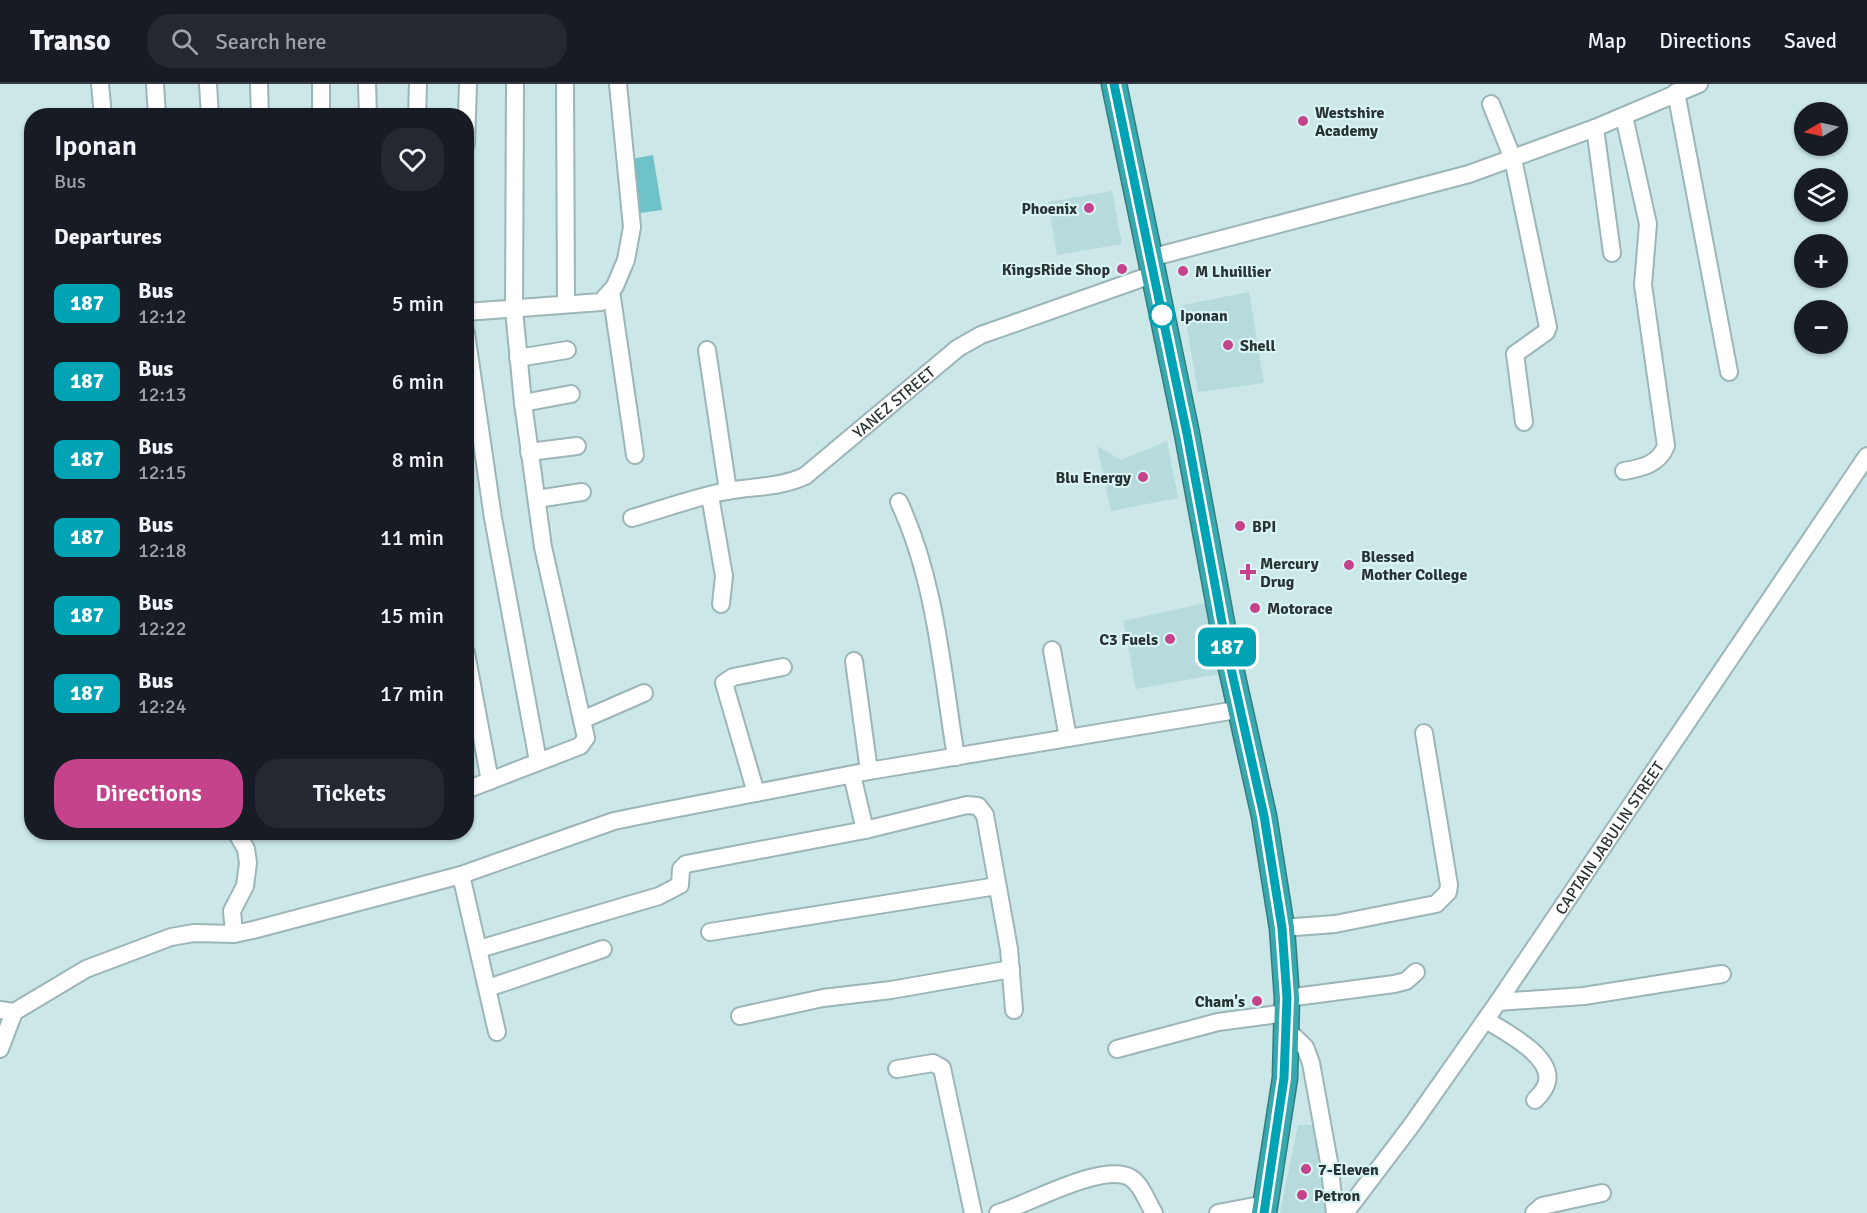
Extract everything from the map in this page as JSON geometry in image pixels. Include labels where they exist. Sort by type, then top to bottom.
[{"type":"highway","points":[[1120,86],[1152,266],[1228,655],[1242,710],[1273,861],[1282,928],[1287,1013],[1279,1122],[1264,1209]]},
{"type":"street","points":[[100,84],[102,108]]},
{"type":"street","points":[[155,84],[156,108]]},
{"type":"street","points":[[208,84],[210,108]]},
{"type":"street","points":[[260,84],[260,108]]},
{"type":"street","points":[[321,84],[321,108]]},
{"type":"street","points":[[367,84],[368,108]]},
{"type":"street","points":[[417,108],[418,84]]},
{"type":"street","points":[[467,108],[468,84]]},
{"type":"street","points":[[474,787],[584,742],[582,720],[543,547],[518,358],[514,310],[514,84]]},
{"type":"street","points":[[566,84],[566,304]]},
{"type":"street","points":[[474,312],[601,302],[611,291],[626,260],[632,227],[618,84]]},
{"type":"street","name":"YANEZ STREET","points":[[632,518],[728,491],[783,484],[805,476],[958,348],[981,335],[1152,266],[1513,159],[1595,129],[1699,84]]},
{"type":"street","points":[[1676,92],[1729,372]]},
{"type":"street","points":[[1491,104],[1513,159],[1548,327],[1546,332],[1515,354],[1524,422]]},
{"type":"street","points":[[1624,116],[1648,224],[1643,285],[1665,446],[1662,455],[1644,468],[1624,471]]},
{"type":"street","points":[[1595,129],[1612,253]]},
{"type":"street","points":[[611,291],[635,455]]},
{"type":"street","points":[[518,358],[567,350]]},
{"type":"street","points":[[707,350],[728,491]]},
{"type":"street","points":[[474,388],[493,518],[538,761]]},
{"type":"street","points":[[523,403],[571,394]]},
{"type":"street","points":[[529,452],[578,446]]},
{"type":"street","name":"CAPTAIN JABULIN STREET","points":[[1345,1213],[1411,1126],[1486,1020],[1867,456]]},
{"type":"street","points":[[537,499],[582,492]]},
{"type":"street","points":[[710,496],[724,576],[721,604]]},
{"type":"street","points":[[899,502],[915,536],[924,568],[956,757]]},
{"type":"street","points":[[1052,650],[1068,738]]},
{"type":"street","points":[[854,661],[869,771]]},
{"type":"street","points":[[756,793],[724,683],[734,678],[783,667]]},
{"type":"street","points":[[582,720],[644,693]]},
{"type":"street","points":[[474,695],[490,780]]},
{"type":"street","points":[[0,1049],[7,1011],[86,969],[171,937],[194,933],[234,934],[461,875],[614,822],[869,771],[1242,710]]},
{"type":"street","points":[[1282,928],[1345,922],[1415,909],[1436,904],[1443,899],[1449,885],[1424,733]]},
{"type":"street","points":[[852,775],[865,830]]},
{"type":"street","points":[[479,949],[659,896],[680,885],[681,869],[686,864],[865,830],[967,805],[978,806],[985,814],[1011,969],[1014,1010]]},
{"type":"street","points":[[234,934],[232,911],[245,886],[248,863],[246,849],[241,840]]},
{"type":"street","points":[[461,875],[497,1032]]},
{"type":"street","points":[[710,932],[997,886]]},
{"type":"street","points":[[488,987],[603,949]]},
{"type":"street","points":[[740,1016],[823,998],[891,990],[1011,969]]},
{"type":"street","points":[[1117,1049],[1218,1022],[1287,1013],[1406,981],[1416,972]]},
{"type":"street","points":[[1498,1002],[1584,996],[1722,974]]},
{"type":"street","points":[[1287,1013],[1311,1063],[1329,1162],[1335,1213]]},
{"type":"street","points":[[1486,1020],[1532,1051],[1546,1067],[1546,1085],[1535,1100]]},
{"type":"street","points":[[897,1069],[933,1063],[942,1068],[973,1213]]},
{"type":"street","points":[[998,1213],[1080,1180],[1105,1173],[1120,1173],[1137,1182],[1154,1213]]},
{"type":"street","points":[[1534,1213],[1542,1206],[1602,1193]]},
{"type":"street","points":[[1218,1213],[1264,1209]]},
{"type":"shaded area","points":[[653,155],[662,210],[634,214],[625,160]]},
{"type":"shaded area","points":[[1112,191],[1122,244],[1057,255],[1048,202]]},
{"type":"shaded area","points":[[1249,292],[1264,383],[1198,392],[1183,305]]},
{"type":"shaded area","points":[[1167,441],[1178,498],[1111,511],[1097,446],[1121,460]]},
{"type":"shaded area","points":[[1205,603],[1219,674],[1136,689],[1123,621]]},
{"type":"shaded area","points":[[1298,1125],[1314,1125],[1328,1213],[1280,1213]]},
{"type":"bus line","name":"187","points":[[1114,84],[1187,434],[1228,655],[1242,710],[1273,861],[1282,928],[1287,998],[1284,1078],[1264,1213]]},
{"type":"place","name":"Westshire Academy","points":[[1303,121]]},
{"type":"place","name":"Phoenix","points":[[1089,208]]},
{"type":"place","name":"KingsRide Shop","points":[[1122,269]]},
{"type":"place","name":"M Lhuillier","points":[[1183,271]]},
{"type":"place","name":"Iponan","points":[[1162,315]]},
{"type":"place","name":"Shell","points":[[1228,345]]},
{"type":"place","name":"Blu Energy","points":[[1143,477]]},
{"type":"place","name":"BPI","points":[[1240,526]]},
{"type":"place","name":"Blessed Mother College","points":[[1349,565]]},
{"type":"place","name":"Mercury Drug","points":[[1248,572]]},
{"type":"place","name":"Motorace","points":[[1255,608]]},
{"type":"place","name":"C3 Fuels","points":[[1170,639]]},
{"type":"place","name":"Cham's","points":[[1257,1001]]},
{"type":"place","name":"7-Eleven","points":[[1306,1169]]},
{"type":"place","name":"Petron","points":[[1302,1195]]}]
